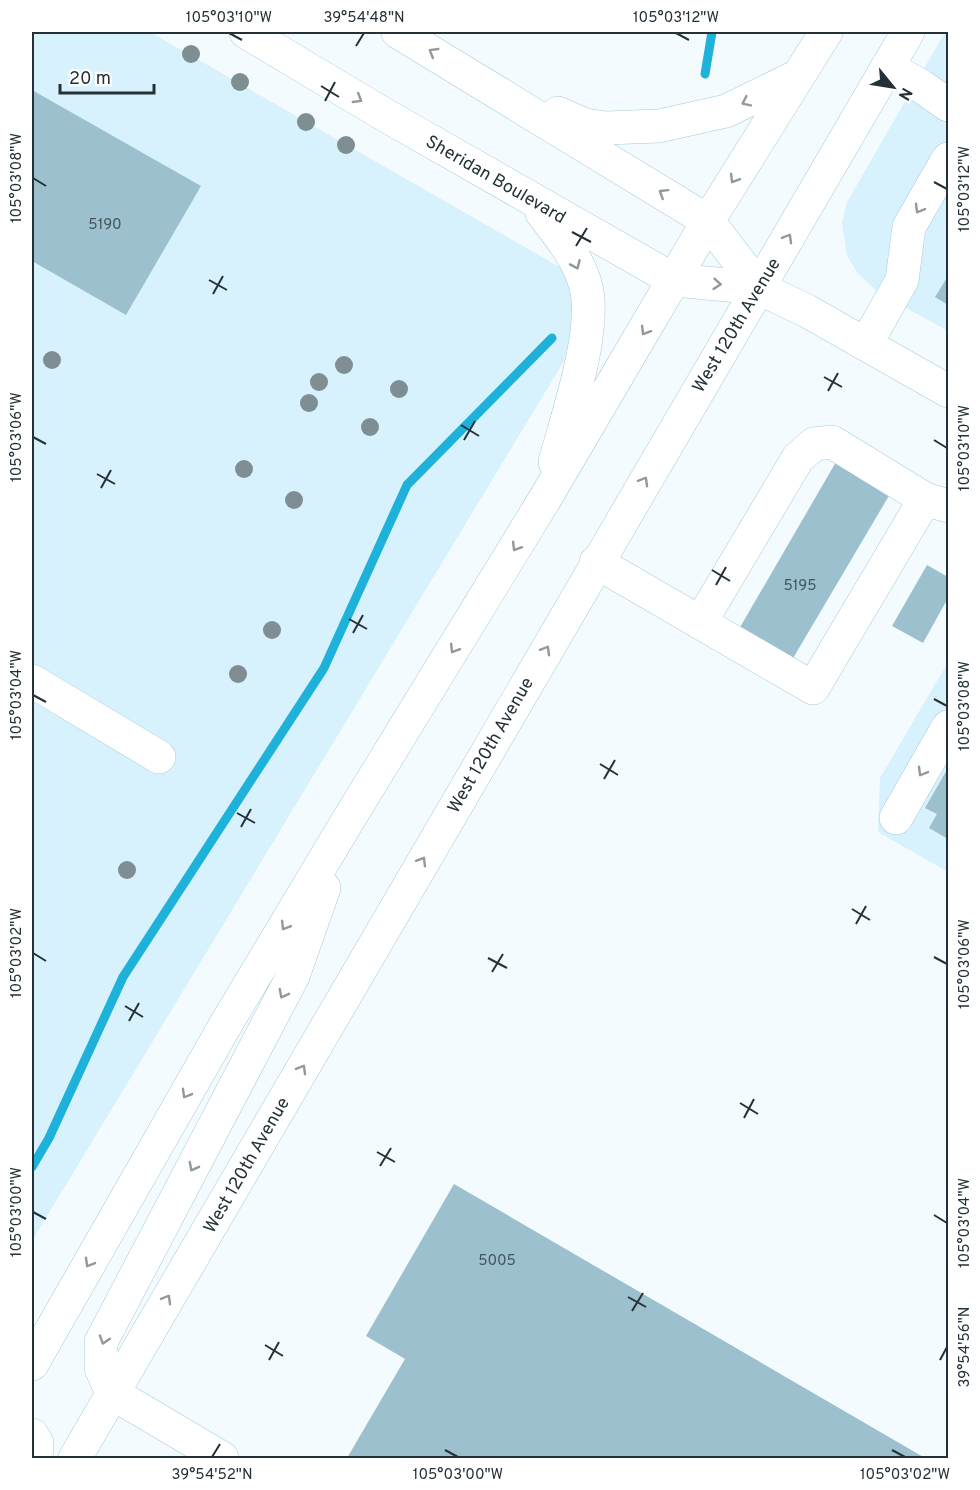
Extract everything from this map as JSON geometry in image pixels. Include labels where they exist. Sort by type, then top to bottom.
[{"type":"main road","name":"Sheridan Boulevard","points":[[246,32],[385,116],[674,280],[759,288],[807,311],[948,391]]},
{"type":"main road","name":"Sheridan Boulevard","points":[[398,32],[708,221],[759,288]]},
{"type":"main road","points":[[32,1364],[226,1024],[546,497],[708,221],[826,32]]},
{"type":"main road","name":"West 120th Avenue","points":[[75,1458],[596,562],[908,32]]},
{"type":"main road","points":[[887,67],[921,86],[948,105]]},
{"type":"main road","points":[[469,74],[585,125],[606,128],[659,126],[726,111],[798,76]]},
{"type":"main road","points":[[866,344],[902,280],[909,227],[948,159]]},
{"type":"main road","points":[[531,200],[567,245],[586,287],[588,312],[584,352],[546,497]]},
{"type":"main road","points":[[596,562],[700,623],[813,688],[936,503],[832,442],[814,444],[798,458],[700,623]]},
{"type":"main road","points":[[32,681],[159,757]]},
{"type":"main road","points":[[896,818],[948,727]]},
{"type":"main road","points":[[222,1458],[112,1393],[101,1368],[101,1342],[293,976],[347,822]]},
{"type":"main road","points":[[32,1435],[37,1443],[36,1458]]},
{"type":"shaded area","points":[[32,32],[150,32],[563,269],[573,293],[575,320],[564,361],[32,1241]]},
{"type":"shaded area","points":[[945,32],[948,32],[948,331],[877,292],[857,272],[847,256],[842,223],[847,202]]},
{"type":"shaded area","points":[[948,662],[948,872],[878,832],[880,778]]},
{"type":"building","points":[[32,90],[201,186],[126,315],[32,261]]},
{"type":"building","points":[[948,276],[948,305],[935,297]]},
{"type":"building","points":[[836,462],[890,494],[792,660],[739,629]]},
{"type":"building","points":[[927,565],[948,577],[948,598],[923,643],[892,626]]},
{"type":"building","points":[[948,768],[948,839],[929,828],[937,814],[925,808]]},
{"type":"building","points":[[454,1184],[925,1458],[347,1458],[405,1359],[366,1336]]},
{"type":"waterway","points":[[705,74],[712,32]]},
{"type":"waterway","points":[[32,1167],[49,1138],[123,977],[324,668],[407,485],[552,338]]}]
